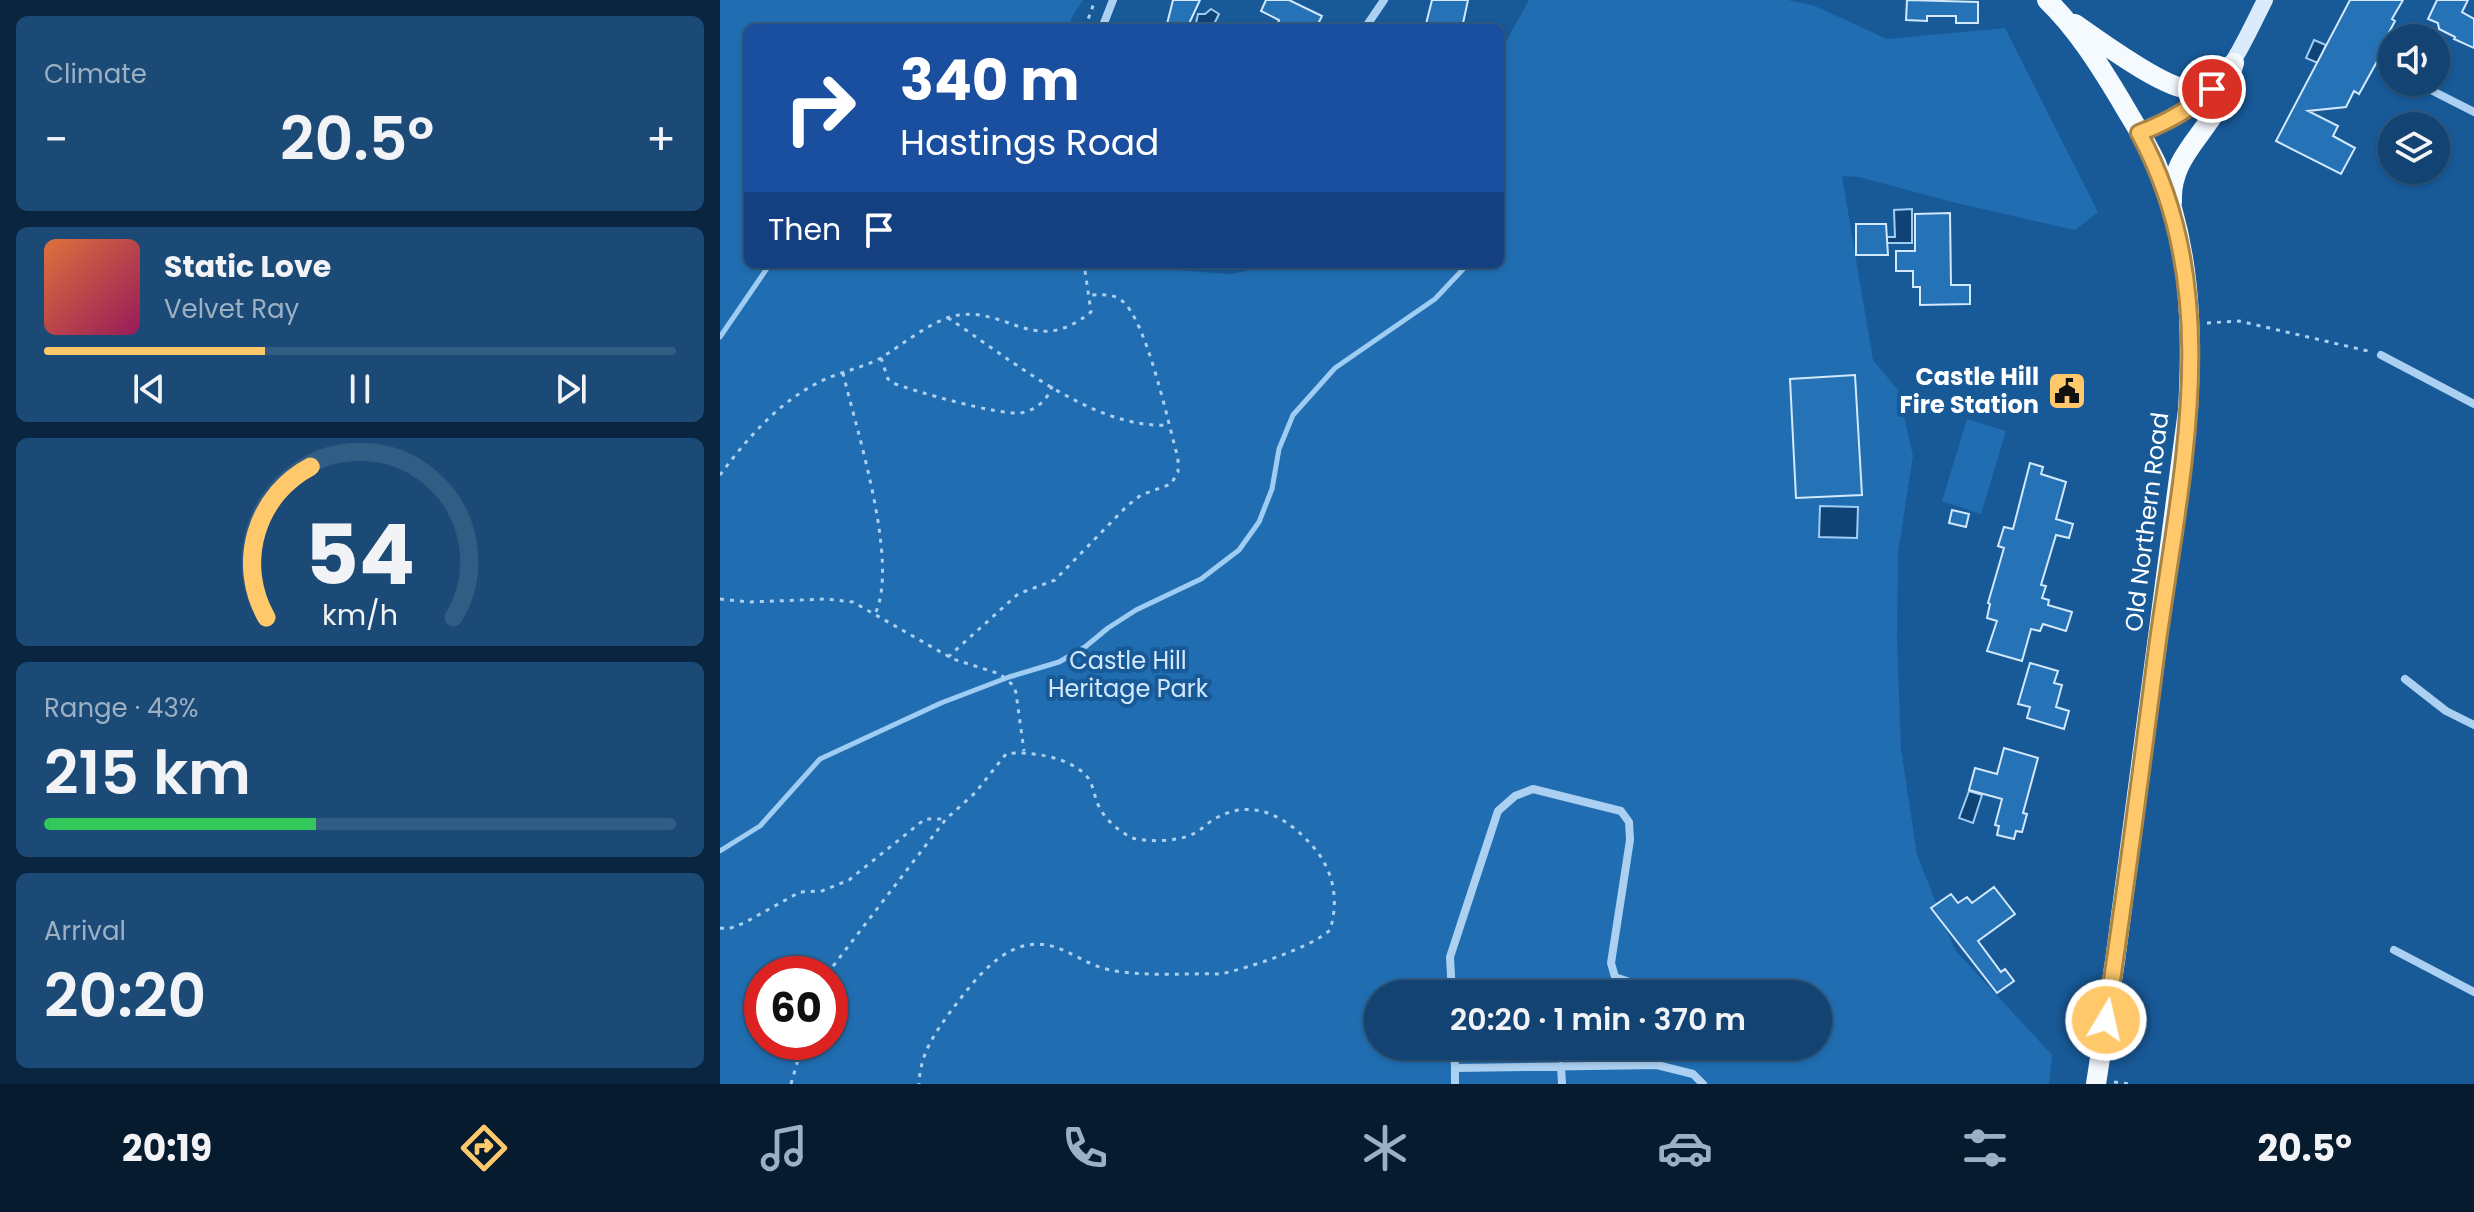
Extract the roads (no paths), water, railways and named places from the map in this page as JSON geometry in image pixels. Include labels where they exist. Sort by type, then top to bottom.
[{"type":"main road","name":"Old Northern Road","points":[[2047,0],[2065,17],[2107,77],[2155,162],[2172,210],[2188,287],[2191,324],[2185,441],[2096,1084]]},
{"type":"main road","points":[[2172,210],[2171,186],[2176,170],[2185,152],[2218,107],[2234,63],[2265,0]]},
{"type":"main road","points":[[2065,17],[2153,75],[2180,89],[2194,89],[2211,81],[2234,63]]},
{"type":"main road","points":[[2139,133],[2165,123],[2192,107],[2234,63]]},
{"type":"street","points":[[1104,24],[1113,0]]},
{"type":"street","points":[[1368,24],[1384,0]]},
{"type":"street","points":[[2443,96],[2474,112]]},
{"type":"street","points":[[2381,355],[2474,404]]},
{"type":"street","points":[[2405,679],[2446,711],[2474,725]]},
{"type":"street","points":[[1451,980],[1450,957],[1498,811],[1515,796],[1533,789],[1621,811],[1629,822],[1630,840],[1611,963],[1615,977],[1624,980]]},
{"type":"street","points":[[2394,950],[2474,992]]},
{"type":"street","points":[[1455,1060],[1455,1084]]},
{"type":"street","points":[[1657,1060],[1657,1065]]},
{"type":"street","points":[[1455,1068],[1657,1065],[1693,1074],[1703,1084]]},
{"type":"street","points":[[1561,1066],[1562,1084]]},
{"type":"waterway","points":[[720,337],[767,268]]},
{"type":"waterway","points":[[720,851],[760,826],[820,759],[941,703],[1059,662],[1136,610],[1201,579],[1239,550],[1259,522],[1272,489],[1279,449],[1293,415],[1335,368],[1435,299],[1464,268]]},
{"type":"place","name":"Castle Hill Fire Station","points":[[2067,391]]},
{"type":"park label","name":"Castle Hill Heritage Park","points":[[1128,675]]}]
